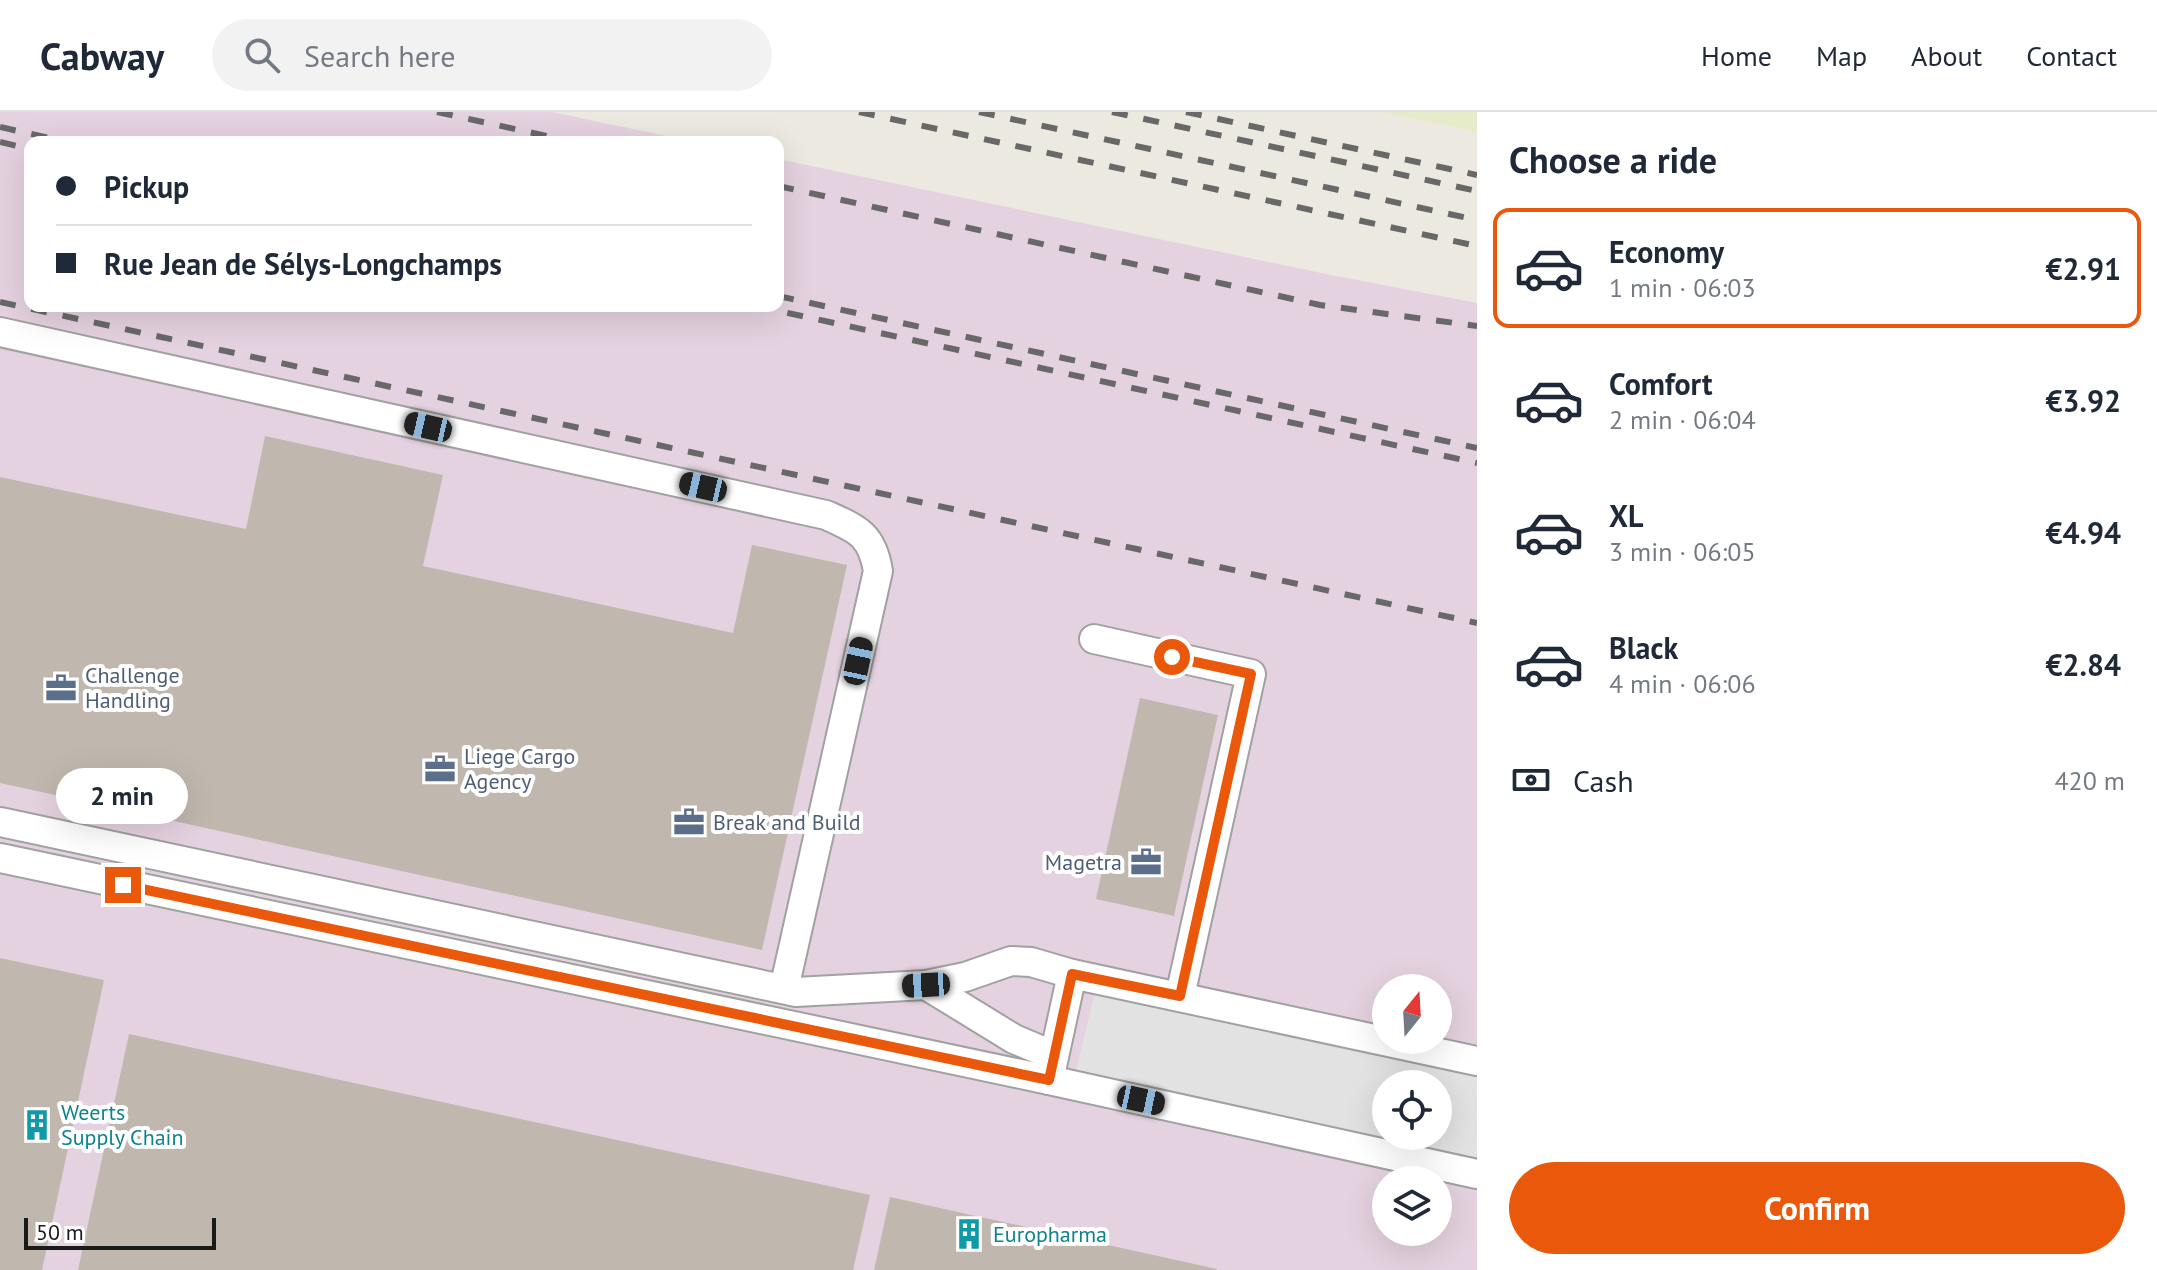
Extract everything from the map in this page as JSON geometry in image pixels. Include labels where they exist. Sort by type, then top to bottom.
[{"type":"street","points":[[0,332],[810,511],[857,529],[875,552],[878,571],[784,989]]},
{"type":"street","points":[[1094,639],[1251,674],[1180,996]]},
{"type":"street","points":[[0,822],[796,992],[926,985],[965,977],[1011,961],[1031,962],[1072,974],[1477,1061]]},
{"type":"street","points":[[0,858],[1051,1068],[1477,1174]]},
{"type":"street","points":[[1051,1068],[1072,974]]},
{"type":"street","points":[[926,985],[1014,1039],[1051,1068]]},
{"type":"shaded area","points":[[0,112],[552,112],[666,136],[24,136],[24,312],[784,312],[784,160],[1477,303],[1477,1270],[0,1270]]},
{"type":"shaded area","points":[[1095,992],[1450,1070],[1372,1070],[1372,1135],[1076,1071]]},
{"type":"shaded area","points":[[1452,1071],[1477,1076],[1477,1158],[1440,1150],[1452,1150]]},
{"type":"green space","points":[[1382,112],[1477,112],[1477,132]]},
{"type":"building","points":[[265,436],[443,475],[423,566],[733,633],[752,545],[847,565],[762,950],[0,783],[0,477],[246,529]]},
{"type":"building","points":[[1140,698],[1218,715],[1174,916],[1096,899]]},
{"type":"building","name":"Weerts Supply Chain","points":[[0,958],[104,980],[42,1270],[0,1270]]},
{"type":"building","points":[[129,1034],[870,1195],[853,1270],[78,1270]]},
{"type":"building","name":"Europharma","points":[[890,1197],[1217,1269],[1217,1270],[874,1270]]},
{"type":"railway","points":[[437,112],[547,136]]},
{"type":"railway","points":[[859,112],[1477,246]]},
{"type":"railway","points":[[979,112],[1477,220]]},
{"type":"railway","points":[[1112,112],[1477,191]]},
{"type":"railway","points":[[1186,112],[1477,175]]},
{"type":"railway","points":[[0,127],[41,136]]},
{"type":"railway","points":[[0,142],[24,148]]},
{"type":"railway","points":[[784,187],[1320,305],[1477,326]]},
{"type":"railway","points":[[784,297],[1477,448]]},
{"type":"railway","points":[[0,302],[24,307]]},
{"type":"railway","points":[[46,312],[1477,623]]},
{"type":"railway","points":[[784,312],[1477,463]]},
{"type":"place","name":"Challenge Handling","points":[[61,688]]},
{"type":"place","name":"Liege Cargo Agency","points":[[440,769]]},
{"type":"place","name":"Break and Build","points":[[689,822]]},
{"type":"place","name":"Magetra","points":[[1146,862]]},
{"type":"place","name":"Weerts Supply Chain","points":[[37,1125]]},
{"type":"place","name":"Europharma","points":[[969,1234]]},
{"type":"route","points":[[123,885],[1049,1080],[1072,974],[1180,996],[1251,674],[1172,657]]}]
